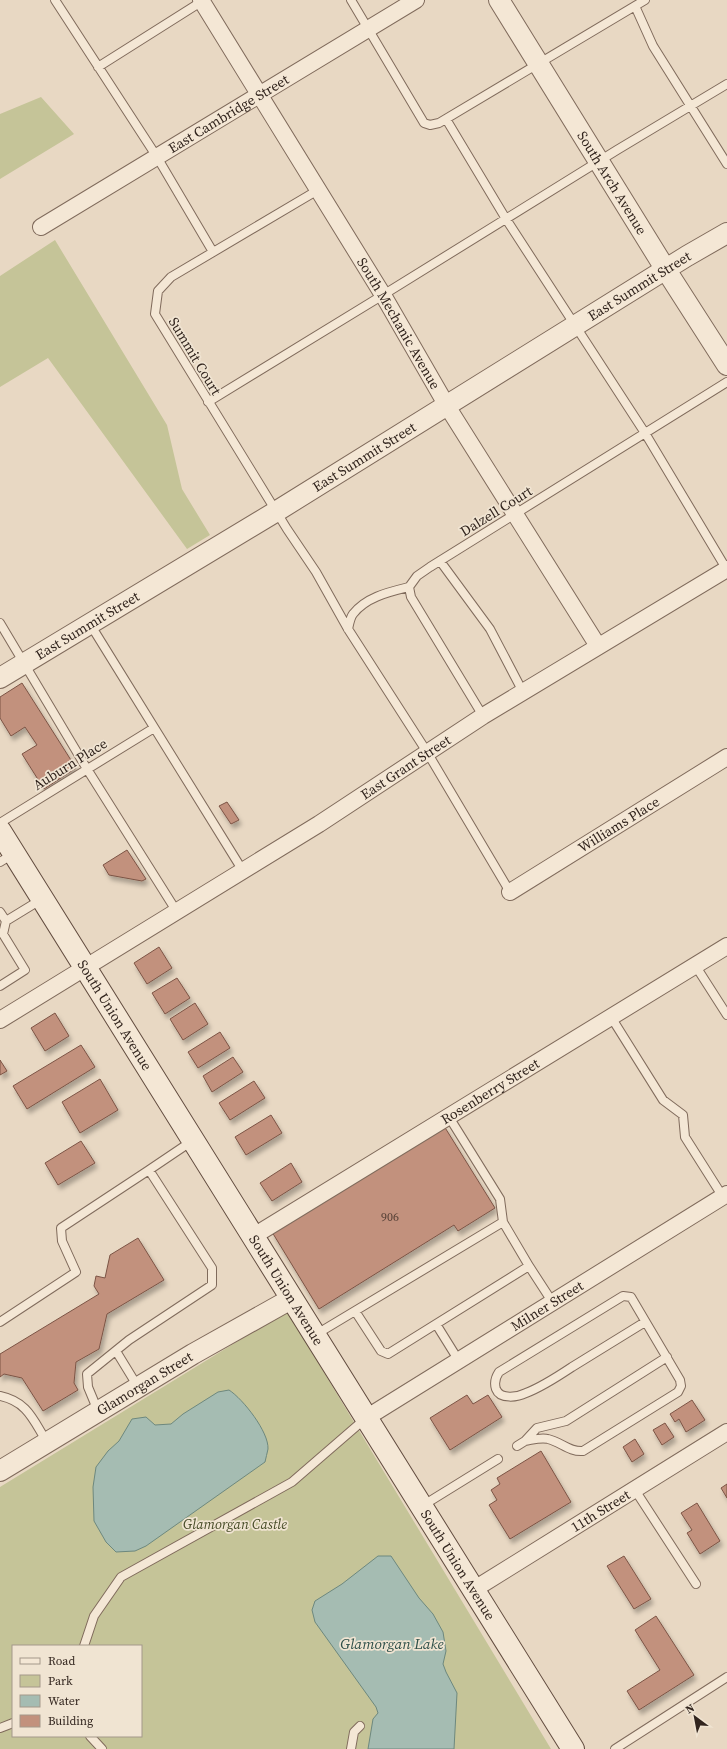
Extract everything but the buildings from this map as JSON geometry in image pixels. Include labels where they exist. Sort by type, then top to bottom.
[{"type":"main road","name":"South Union Avenue","points":[[0,831],[7,858],[42,899],[573,1749]]},
{"type":"street","name":"East Cambridge Street","points":[[41,227],[260,96],[416,0]]},
{"type":"street","name":"South Arch Avenue","points":[[499,0],[666,270],[727,364]]},
{"type":"street","name":"South Mechanic Avenue","points":[[202,1],[383,295],[447,406],[516,513],[598,646]]},
{"type":"street","name":"East Summit Street","points":[[0,678],[277,511],[666,270],[727,234]]},
{"type":"street","name":"East Grant Street","points":[[0,1020],[319,824],[483,716],[727,570]]},
{"type":"street","name":"Williams Place","points":[[510,892],[726,760]]},
{"type":"street","name":"Rosenberry Street","points":[[252,1237],[727,946]]},
{"type":"street","name":"Milner Street","points":[[366,1418],[725,1196]]},
{"type":"street","name":"Glamorgan Street","points":[[0,1471],[138,1387],[292,1299]]},
{"type":"street","name":"11th Street","points":[[473,1590],[727,1432]]},
{"type":"lane","points":[[55,0],[157,157],[212,252]]},
{"type":"lane","points":[[351,0],[424,124],[430,125],[446,119],[538,62],[645,0]]},
{"type":"lane","points":[[98,67],[202,1]]},
{"type":"lane","points":[[636,6],[653,46],[727,164]]},
{"type":"lane","points":[[208,402],[506,219],[599,160],[727,84]]},
{"type":"lane","points":[[446,119],[506,219],[645,433],[727,570]]},
{"type":"lane","name":"Summit Court","points":[[318,190],[171,277],[158,291],[154,314],[316,572],[348,629],[428,752],[510,892]]},
{"type":"lane","name":"Dalzell Court","points":[[409,587],[417,576],[440,561],[727,382]]},
{"type":"lane","points":[[440,561],[490,629],[522,692]]},
{"type":"lane","points":[[348,629],[353,614],[365,604],[382,594],[409,587],[410,597],[483,716]]},
{"type":"lane","points":[[0,623],[87,769],[177,912]]},
{"type":"lane","points":[[90,624],[242,871]]},
{"type":"lane","name":"Auburn Place","points":[[0,823],[154,728]]},
{"type":"lane","points":[[0,986],[25,970],[3,934],[6,921],[42,899]]},
{"type":"lane","points":[[0,912],[6,921]]},
{"type":"lane","points":[[0,947],[8,942]]},
{"type":"lane","points":[[696,965],[727,1015]]},
{"type":"lane","points":[[611,1017],[663,1100],[683,1115],[685,1137],[725,1196]]},
{"type":"lane","points":[[449,1117],[500,1199],[504,1222],[529,1266],[553,1303]]},
{"type":"lane","points":[[0,1322],[76,1272],[62,1241],[61,1228],[192,1140]]},
{"type":"lane","points":[[98,1411],[88,1388],[87,1374],[116,1351],[212,1285],[212,1268],[149,1170]]},
{"type":"lane","points":[[314,1335],[504,1222]]},
{"type":"lane","points":[[356,1311],[381,1351],[388,1354],[529,1266]]},
{"type":"lane","points":[[517,1446],[526,1441],[546,1438],[575,1452],[583,1451],[678,1392],[681,1386],[680,1380],[667,1357],[631,1297],[623,1296],[499,1372],[495,1377],[497,1393],[510,1397],[526,1394],[548,1383],[645,1322]]},
{"type":"lane","points":[[436,1324],[459,1360]]},
{"type":"lane","points":[[116,1351],[138,1387]]},
{"type":"lane","points":[[526,1441],[537,1428],[566,1421],[667,1357]]},
{"type":"lane","points":[[0,1396],[10,1398],[24,1406],[48,1442]]},
{"type":"lane","points":[[84,1645],[94,1616],[121,1577],[292,1482],[366,1418]]},
{"type":"lane","points":[[422,1507],[498,1459]]},
{"type":"lane","points":[[636,1490],[696,1584]]},
{"type":"lane","points":[[615,1749],[727,1677]]},
{"type":"lane","points":[[0,1728],[12,1723]]},
{"type":"lane","points":[[351,1749],[354,1732],[360,1726]]},
{"type":"lane","points":[[91,1737],[102,1749]]},
{"type":"green space","points":[[41,97],[74,134],[0,179],[0,114]]},
{"type":"green space","points":[[55,240],[167,425],[182,489],[210,535],[187,549],[48,358],[0,387],[0,276]]},
{"type":"green space","name":"Glamorgan Castle","points":[[287,1311],[551,1749],[0,1749],[0,1487]]},
{"type":"water","points":[[229,1390],[235,1394],[248,1408],[260,1425],[267,1442],[268,1449],[265,1462],[146,1546],[135,1551],[116,1552],[106,1542],[94,1521],[93,1487],[96,1467],[108,1451],[119,1441],[132,1419],[146,1417],[155,1425],[171,1424],[183,1414],[218,1392]]},
{"type":"water","name":"Glamorgan Lake","points":[[378,1556],[391,1556],[419,1598],[433,1614],[443,1632],[446,1651],[443,1664],[457,1693],[454,1749],[368,1749],[373,1719],[378,1713],[376,1707],[315,1622],[312,1610],[315,1601],[342,1584]]}]
